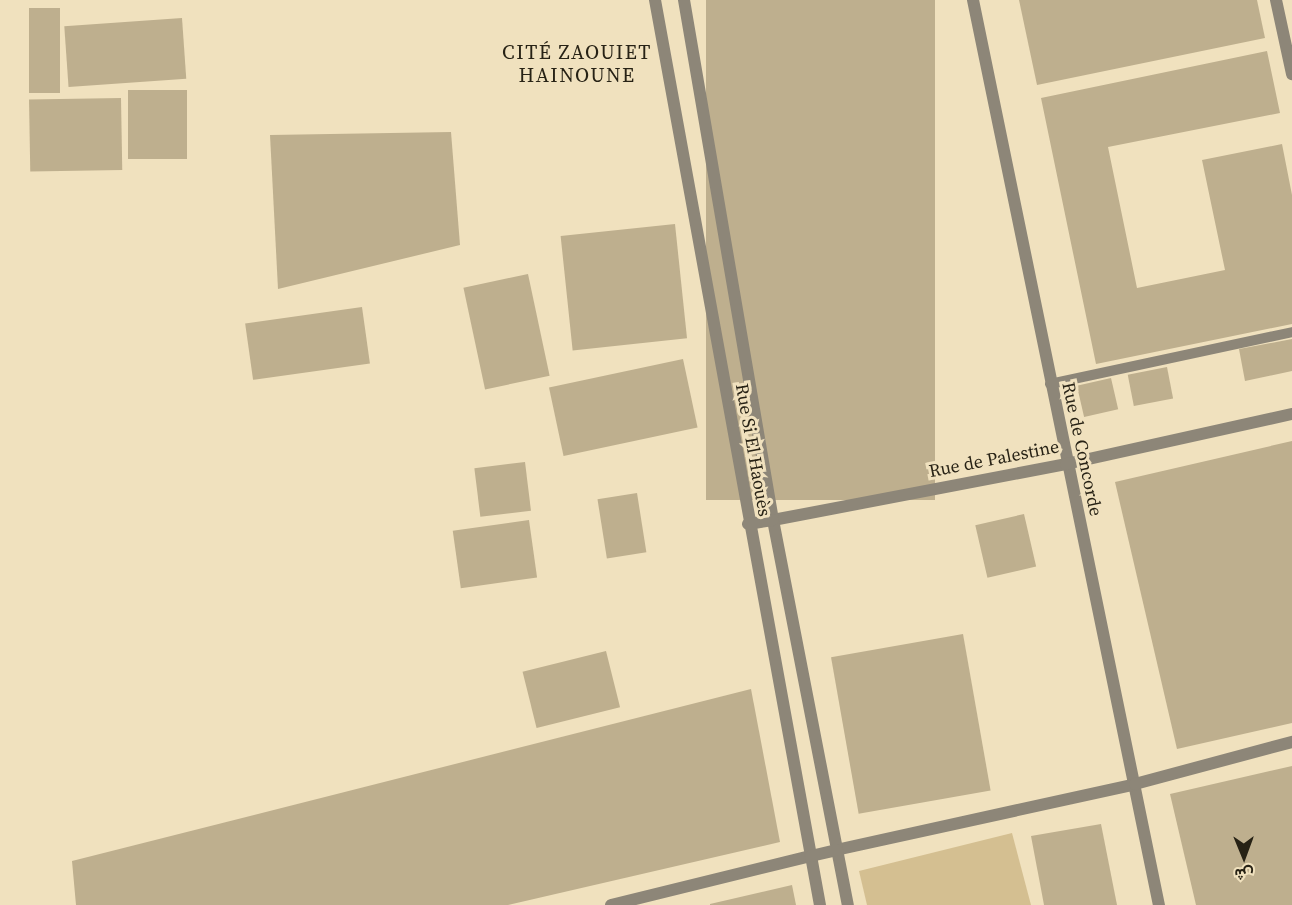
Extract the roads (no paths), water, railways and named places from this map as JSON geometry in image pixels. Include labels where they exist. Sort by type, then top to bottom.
[{"type":"street","name":"Rue Si El Haouès","points":[[655,0],[748,524],[820,905]]},
{"type":"street","name":"Rue Si El Haouès","points":[[684,0],[773,520],[848,905]]},
{"type":"street","name":"Rue de Concorde","points":[[973,0],[1066,464],[1159,905]]},
{"type":"street","points":[[1276,0],[1292,74]]},
{"type":"street","name":"Rue de Palestine","points":[[748,524],[1066,464],[1292,414]]},
{"type":"street","points":[[610,905],[836,850],[1135,784],[1292,742]]},
{"type":"lane","points":[[1050,384],[1292,332]]},
{"type":"district","name":"CITÉ ZAOUIET HAINOUNE","points":[[577,64]]}]
